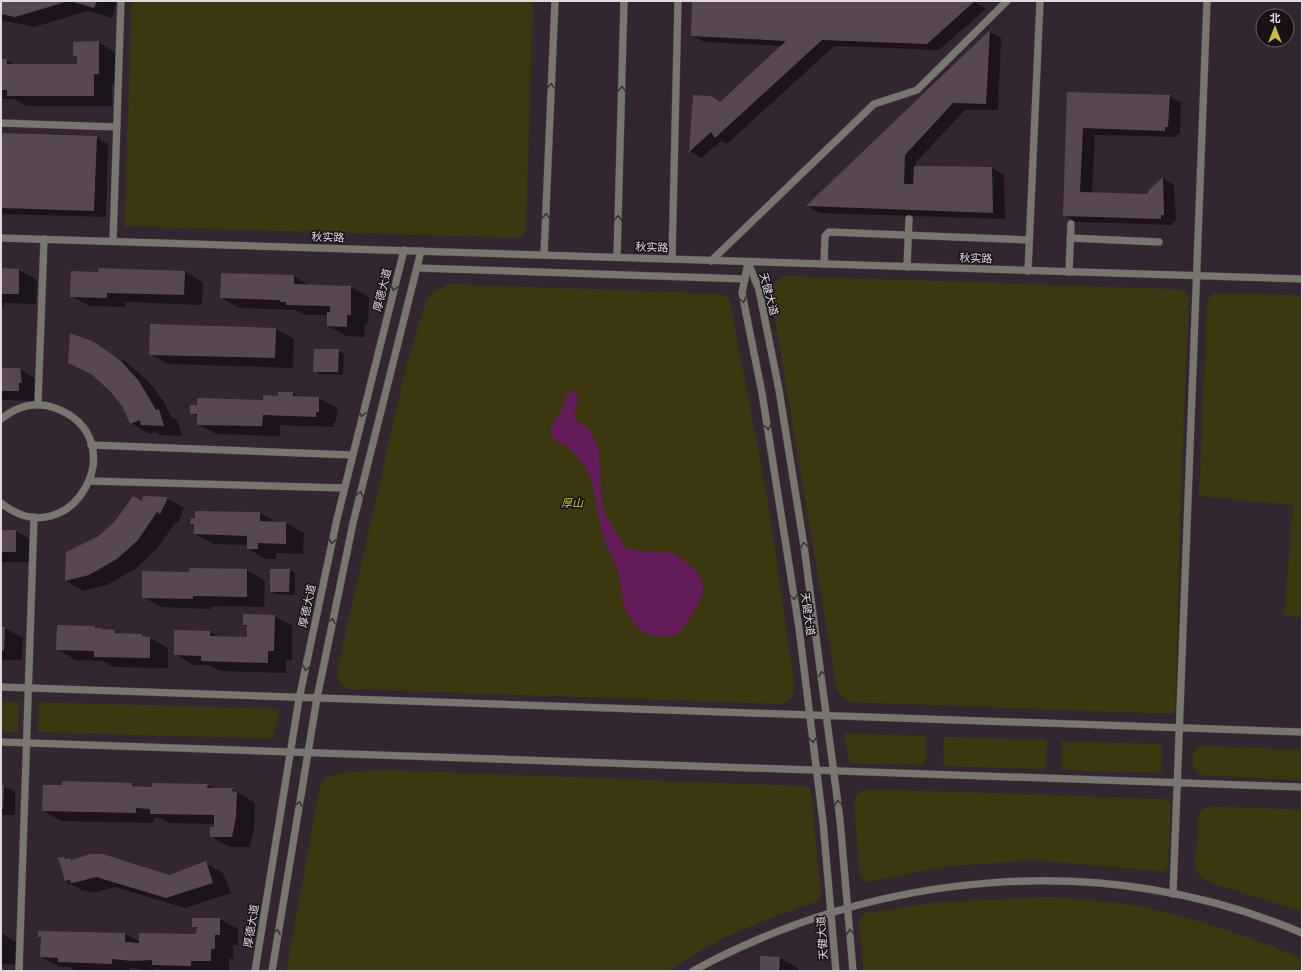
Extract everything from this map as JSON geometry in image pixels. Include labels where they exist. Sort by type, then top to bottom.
[{"type":"lane","points":[[113,241],[121,1]]},
{"type":"lane","points":[[544,255],[554,1]]},
{"type":"lane","points":[[617,257],[624,1]]},
{"type":"lane","points":[[672,259],[678,1]]},
{"type":"lane","points":[[711,260],[874,104],[917,90],[1008,1]]},
{"type":"lane","points":[[1028,271],[1040,1]]},
{"type":"lane","points":[[1173,894],[1207,1]]},
{"type":"lane","points":[[1,123],[117,126]]},
{"type":"lane","points":[[907,267],[909,219]]},
{"type":"lane","points":[[1069,272],[1071,224]]},
{"type":"lane","points":[[824,264],[825,236],[829,232],[1029,240]]},
{"type":"lane","name":"秋实路","points":[[1,238],[1302,280]]},
{"type":"lane","points":[[1070,238],[1159,242]]},
{"type":"lane","points":[[38,403],[44,239]]},
{"type":"lane","name":"厚德大道","points":[[255,971],[300,697],[344,488],[404,250]]},
{"type":"lane","points":[[272,971],[307,753],[353,523],[421,251]]},
{"type":"lane","name":"天健大道","points":[[748,262],[742,293],[762,394],[779,498],[810,715],[832,912],[836,971]]},
{"type":"lane","name":"天健大道","points":[[748,262],[759,290],[779,390],[804,546],[834,771],[853,971]]},
{"type":"lane","points":[[417,268],[745,279]]},
{"type":"lane","points":[[1,419],[20,408],[38,403],[62,411],[85,429],[94,458],[90,481],[82,495],[67,509],[48,517],[34,517],[16,513],[1,503]]},
{"type":"lane","points":[[91,445],[352,455]]},
{"type":"lane","points":[[90,481],[344,488]]},
{"type":"lane","points":[[19,971],[34,517]]},
{"type":"lane","points":[[1,687],[1302,732]]},
{"type":"lane","points":[[1,742],[1302,787]]},
{"type":"lane","points":[[693,971],[781,929],[848,907],[914,892],[977,883],[1019,881],[1090,883],[1173,894],[1230,908],[1302,933]]},
{"type":"green space","points":[[132,1],[533,1],[526,225],[523,238],[124,226]]},
{"type":"green space","points":[[786,276],[1173,289],[1184,291],[1189,298],[1174,714],[852,702],[843,698],[837,690],[771,295],[772,288],[775,283],[779,279]]},
{"type":"green space","name":"厚山","points":[[451,284],[720,294],[726,296],[730,301],[768,501],[794,683],[793,693],[789,700],[783,704],[348,689],[341,683],[337,671],[406,367],[426,300],[434,291]]},
{"type":"green space","points":[[1211,293],[1302,295],[1302,618],[1284,615],[1293,505],[1199,496],[1207,304]]},
{"type":"green space","points":[[1,701],[19,702],[18,732],[1,731]]},
{"type":"green space","points":[[39,702],[280,709],[273,739],[38,732]]},
{"type":"green space","points":[[843,733],[926,736],[925,765],[850,763]]},
{"type":"green space","points":[[944,737],[1047,740],[1046,769],[943,766]]},
{"type":"green space","points":[[1062,741],[1162,744],[1161,773],[1061,770]]},
{"type":"green space","points":[[1198,746],[1302,750],[1302,780],[1199,775],[1194,768],[1192,760],[1195,749]]},
{"type":"green space","points":[[383,770],[809,787],[811,793],[821,894],[819,901],[741,930],[704,948],[669,971],[286,971],[320,786],[326,778],[340,773]]},
{"type":"green space","points":[[871,789],[1166,799],[1171,805],[1168,867],[1165,871],[1162,871],[1033,860],[942,867],[866,882],[860,876],[854,805],[857,795],[861,791]]},
{"type":"green space","points":[[1210,806],[1302,810],[1302,911],[1211,883],[1200,876],[1195,868],[1198,818],[1200,811]]},
{"type":"green space","points":[[1050,897],[1125,904],[1157,910],[1200,922],[1241,935],[1302,959],[1302,971],[863,971],[859,920],[865,913],[938,902]]},
{"type":"shaded area","points":[[575,391],[578,396],[574,418],[587,427],[597,447],[604,510],[624,548],[639,551],[665,551],[674,554],[693,567],[701,578],[703,590],[701,599],[682,630],[673,636],[653,636],[643,632],[629,617],[624,605],[618,570],[606,544],[600,524],[592,483],[587,469],[570,448],[557,442],[551,434],[552,426],[563,408],[568,392]]},
{"type":"building","points":[[1,1],[69,1],[15,17],[1,14]]},
{"type":"building","points":[[70,1],[97,1],[94,8]]},
{"type":"building","points":[[692,1],[975,1],[927,44],[822,40],[715,138],[711,132],[689,152],[693,95],[711,96],[720,102],[786,41],[691,36]]},
{"type":"building","points":[[990,30],[986,104],[953,103],[905,155],[904,184],[913,184],[914,166],[992,167],[993,213],[806,206]]},
{"type":"building","points":[[99,41],[99,74],[94,74],[94,96],[7,96],[7,90],[1,90],[1,59],[7,59],[7,64],[77,64],[77,56],[73,56],[73,42]]},
{"type":"building","points":[[1067,92],[1170,95],[1168,127],[1165,127],[1165,131],[1083,128],[1080,192],[1148,194],[1148,191],[1163,177],[1164,215],[1161,215],[1161,219],[1063,216]]},
{"type":"building","points":[[1,133],[97,136],[94,211],[1,208]]},
{"type":"building","points":[[1,268],[19,269],[19,294],[1,294]]},
{"type":"building","points":[[98,268],[185,271],[184,295],[107,293],[107,298],[70,297],[71,271],[98,272]]},
{"type":"building","points":[[221,273],[294,275],[294,284],[351,286],[351,315],[347,315],[347,327],[327,326],[327,312],[330,312],[330,306],[286,305],[286,302],[280,302],[280,300],[220,298]]},
{"type":"building","points":[[150,324],[276,328],[275,358],[149,355]]},
{"type":"building","points":[[70,333],[94,342],[120,360],[139,381],[156,410],[159,409],[164,426],[141,425],[140,420],[130,424],[122,406],[110,391],[91,374],[68,363]]},
{"type":"building","points":[[314,349],[339,349],[338,372],[313,372]]},
{"type":"building","points":[[1,368],[20,368],[22,383],[19,383],[19,391],[1,391]]},
{"type":"building","points":[[278,392],[293,392],[293,396],[319,397],[319,412],[316,412],[316,417],[263,415],[262,426],[197,425],[197,414],[190,414],[190,405],[197,405],[197,398],[263,400],[263,395],[278,396]]},
{"type":"building","points":[[133,496],[142,501],[143,496],[167,497],[167,500],[160,514],[157,512],[138,540],[117,559],[89,575],[65,581],[66,552],[99,536],[116,520]]},
{"type":"building","points":[[195,511],[260,512],[260,521],[286,522],[286,544],[258,543],[258,549],[247,549],[247,536],[194,534],[194,524],[190,524],[191,518],[195,518]]},
{"type":"building","points":[[1,530],[16,530],[16,552],[1,552]]},
{"type":"building","points":[[189,568],[247,569],[247,597],[193,596],[193,599],[142,598],[142,571],[189,572]]},
{"type":"building","points":[[270,569],[290,569],[289,592],[270,592]]},
{"type":"building","points":[[243,614],[275,615],[274,651],[268,651],[268,663],[201,661],[201,656],[174,655],[174,630],[210,631],[210,636],[247,637],[247,625],[243,625]]},
{"type":"building","points":[[57,625],[95,626],[95,628],[115,630],[115,633],[142,634],[142,636],[150,637],[150,658],[94,657],[94,651],[56,650]]},
{"type":"building","points":[[1,627],[5,627],[4,651],[1,650]]},
{"type":"building","points":[[62,781],[132,783],[132,786],[152,787],[152,783],[208,784],[207,788],[233,788],[232,791],[237,792],[236,817],[232,837],[210,837],[210,827],[214,827],[214,815],[150,814],[150,809],[136,808],[136,813],[42,811],[43,785],[62,785]]},
{"type":"building","points":[[1,784],[4,785],[3,809],[1,809]]},
{"type":"building","points":[[90,854],[103,854],[169,875],[206,861],[213,883],[166,898],[96,877],[71,883],[70,880],[65,881],[58,858],[64,857],[65,859],[70,858],[71,860]]},
{"type":"building","points":[[192,918],[220,918],[220,935],[215,935],[215,949],[211,949],[211,961],[191,961],[191,966],[152,965],[152,960],[133,961],[112,959],[112,964],[58,962],[58,958],[40,957],[41,937],[38,937],[38,931],[125,933],[125,942],[139,943],[139,933],[196,934],[197,927],[192,927]]},
{"type":"building","points":[[760,956],[780,957],[779,971],[760,971]]}]
